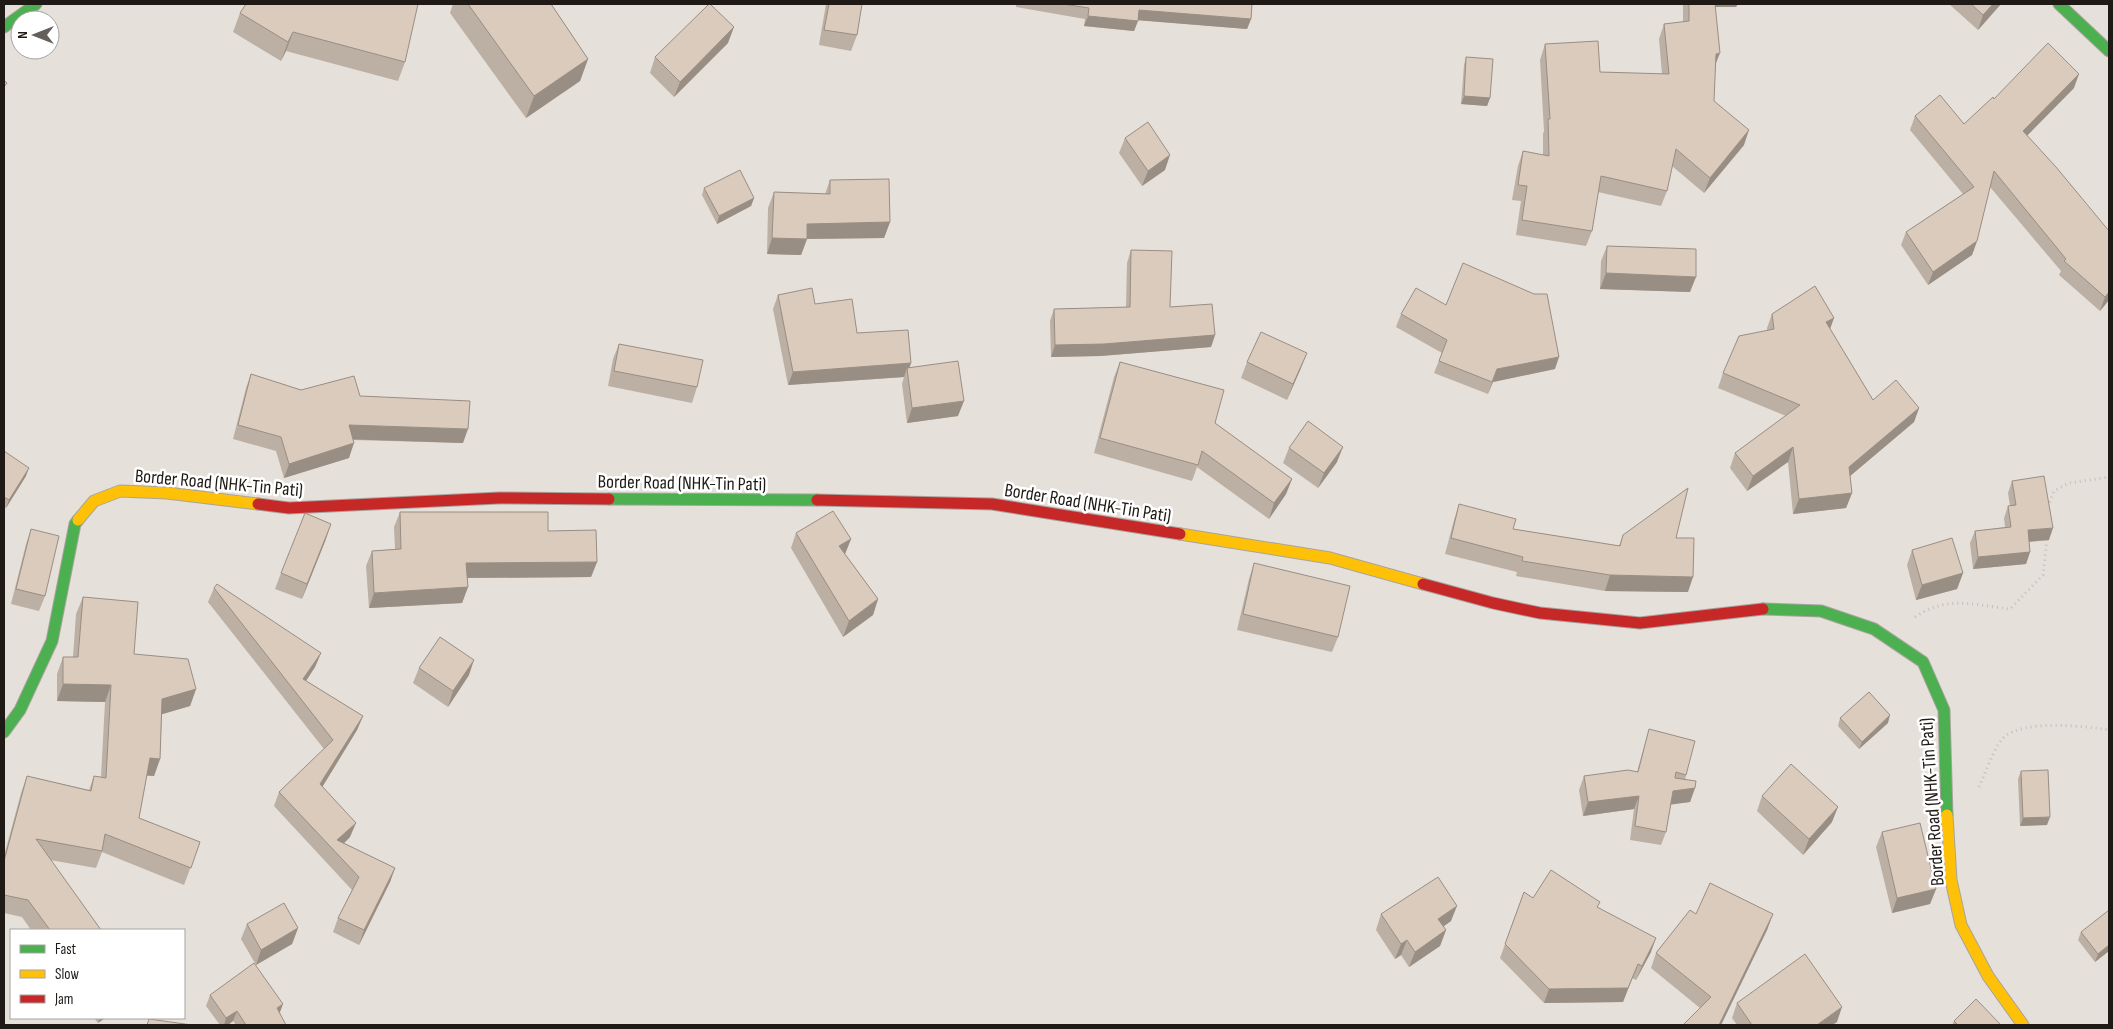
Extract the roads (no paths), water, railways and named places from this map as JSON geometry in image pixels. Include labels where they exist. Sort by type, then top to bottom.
[{"type":"main road","points":[[4,27],[36,4]]},
{"type":"main road","points":[[2059,4],[2109,50]]},
{"type":"main road","name":"Border Road (NHK-Tin Pati)","points":[[4,732],[20,710],[52,641],[75,524],[94,500],[120,491],[167,493],[289,508],[499,498],[914,500],[992,504],[1330,558],[1493,603],[1540,613],[1640,623],[1766,609],[1821,611],[1874,629],[1923,662],[1944,710],[1947,826],[1951,880],[1961,925],[1988,976],[2023,1025]]}]
